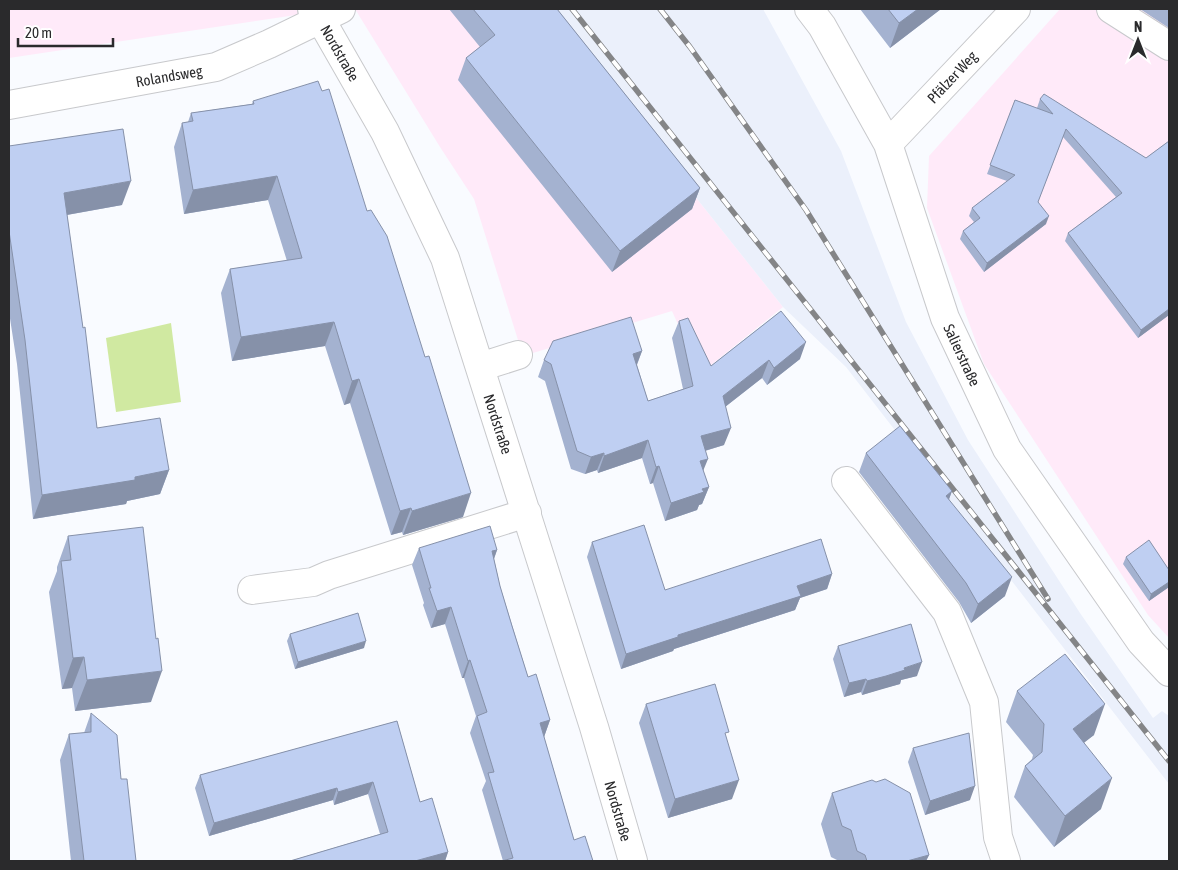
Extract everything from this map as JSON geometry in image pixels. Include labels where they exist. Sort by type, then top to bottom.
[{"type":"street","name":"Salierstraße","points":[[809,9],[822,26],[888,144],[945,318],[1007,449],[1141,642],[1169,672]]},
{"type":"street","name":"Pfälzer Weg","points":[[888,144],[1016,9]]},
{"type":"street","points":[[1111,9],[1169,46]]},
{"type":"street","name":"Rolandsweg","points":[[9,104],[216,67],[325,12]]},
{"type":"street","name":"Nordstraße","points":[[325,12],[445,258],[594,727],[633,861]]},
{"type":"street","points":[[480,367],[518,355]]},
{"type":"street","points":[[846,481],[947,612],[984,702],[998,837],[1006,861]]},
{"type":"street","points":[[252,590],[313,582],[329,575],[526,513]]},
{"type":"shaded area","points":[[9,9],[336,9],[9,58]]},
{"type":"shaded area","points":[[355,9],[546,9],[783,307],[700,374],[672,311],[523,356],[474,199]]},
{"type":"shaded area","points":[[546,9],[763,9],[841,151],[906,322],[968,440],[1080,613],[1153,718],[1162,711],[1169,716],[1169,784],[846,367],[783,307]]},
{"type":"shaded area","points":[[1060,9],[1169,9],[1169,638],[1148,615],[984,364],[927,208],[929,156]]},
{"type":"green space","points":[[171,323],[181,402],[116,412],[106,338]]},
{"type":"building","points":[[473,9],[557,9],[700,188],[620,251],[466,58],[495,35]]},
{"type":"building","points":[[888,9],[918,9],[899,23]]},
{"type":"building","points":[[318,81],[322,91],[329,89],[367,211],[371,210],[387,236],[425,357],[429,356],[471,493],[412,511],[411,508],[400,511],[359,379],[352,381],[334,322],[241,337],[230,269],[302,258],[277,176],[193,190],[182,123],[193,121],[191,113],[254,104],[253,101]]},
{"type":"building","points":[[1044,94],[1146,158],[1169,141],[1169,309],[1141,330],[1068,233],[1122,193],[1066,129],[1038,202],[1049,216],[987,263],[963,231],[980,218],[972,208],[1015,175],[990,165],[1015,100],[1053,114],[1040,99]]},
{"type":"building","points":[[123,129],[131,181],[64,193],[83,328],[85,327],[97,428],[160,418],[169,470],[135,477],[135,480],[42,495],[25,340],[9,231],[9,146]]},
{"type":"building","points":[[781,311],[806,342],[774,368],[769,360],[723,396],[731,428],[701,436],[708,459],[700,461],[709,487],[702,489],[704,492],[671,503],[659,466],[656,467],[648,440],[604,456],[604,453],[591,457],[577,451],[551,364],[544,360],[553,341],[631,317],[642,351],[633,354],[648,401],[693,386],[679,321],[688,318],[711,366]]},
{"type":"building","points":[[900,426],[952,491],[946,496],[1012,577],[978,604],[966,583],[866,453]]},
{"type":"building","points":[[644,525],[665,590],[821,539],[832,574],[797,586],[801,596],[678,635],[678,637],[626,654],[592,542]]},
{"type":"building","points":[[490,526],[497,550],[492,551],[512,626],[528,677],[536,674],[550,720],[540,723],[574,840],[585,836],[593,861],[502,861],[513,858],[488,773],[494,772],[477,716],[487,712],[451,607],[437,611],[419,548]]},
{"type":"building","points":[[143,527],[156,639],[158,638],[162,671],[87,680],[84,657],[73,658],[61,561],[71,560],[68,536]]},
{"type":"building","points":[[1149,540],[1169,570],[1169,582],[1151,594],[1126,557]]},
{"type":"building","points":[[358,613],[366,641],[298,662],[290,634]]},
{"type":"building","points":[[911,624],[922,662],[886,676],[849,683],[838,646]]},
{"type":"building","points":[[1065,654],[1105,704],[1073,729],[1112,778],[1065,816],[1025,766],[1042,752],[1044,724],[1017,691]]},
{"type":"building","points":[[715,684],[729,732],[725,733],[739,780],[675,799],[646,704]]},
{"type":"building","points":[[91,713],[117,735],[121,779],[127,779],[136,861],[84,861],[69,734],[91,732]]},
{"type":"building","points":[[397,721],[420,802],[432,798],[448,852],[415,861],[290,861],[388,832],[373,782],[338,792],[337,788],[214,823],[200,775]]},
{"type":"building","points":[[969,733],[975,786],[930,801],[913,748]]},
{"type":"building","points":[[885,779],[910,793],[929,855],[907,861],[867,861],[865,855],[857,851],[851,830],[842,826],[832,793],[872,780],[876,782]]},
{"type":"railway","points":[[572,9],[1169,761]]},
{"type":"railway","points":[[660,9],[690,47],[806,210],[1048,599]]}]
